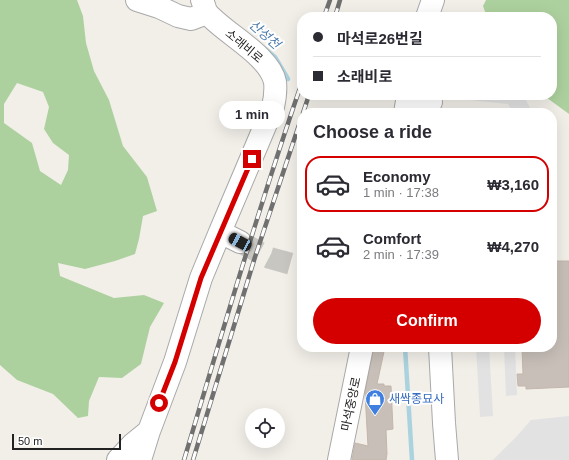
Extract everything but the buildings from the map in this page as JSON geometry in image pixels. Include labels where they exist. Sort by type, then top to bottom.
[{"type":"street","points":[[137,0],[159,7],[178,16],[190,19],[205,7]]},
{"type":"street","points":[[429,12],[433,0]]},
{"type":"street","points":[[441,12],[442,0]]},
{"type":"street","name":"소래비로","points":[[140,460],[149,431],[175,362],[201,278],[273,106],[276,93],[275,81],[270,69],[262,60],[227,32],[205,7]]},
{"type":"street","points":[[220,232],[240,242]]},
{"type":"street","name":"마석중앙로","points":[[339,460],[361,352]]},
{"type":"street","points":[[440,352],[447,460]]},
{"type":"street","points":[[118,460],[133,444],[149,431]]},
{"type":"green space","points":[[0,0],[77,0],[83,16],[86,43],[94,71],[109,100],[123,146],[147,177],[157,211],[143,216],[135,254],[85,269],[58,263],[60,276],[114,298],[144,295],[164,303],[150,327],[141,364],[122,378],[99,377],[89,401],[88,416],[78,418],[53,394],[17,380],[0,365]],"holes":[[[17,83],[43,92],[49,107],[44,129],[53,143],[69,155],[68,170],[61,185],[40,171],[32,143],[4,123],[4,104]]]},
{"type":"green space","points":[[486,0],[569,0],[569,114],[550,100],[557,100],[557,12],[485,12],[483,6]]},
{"type":"shaded area","points":[[469,100],[526,100],[530,108],[510,108],[508,104]]},
{"type":"shaded area","points":[[476,352],[489,352],[493,416],[480,417]]},
{"type":"shaded area","points":[[504,352],[515,352],[517,395],[506,396]]},
{"type":"shaded area","points":[[569,416],[569,460],[493,460],[531,420]]},
{"type":"waterway","name":"산성천","points":[[264,48],[275,57],[288,79]]},
{"type":"waterway","name":"산성천","points":[[405,352],[412,460]]},
{"type":"tunnel","points":[[240,242],[270,258],[297,266]]},
{"type":"railway","points":[[326,12],[330,0]]},
{"type":"railway","points":[[336,12],[340,0]]},
{"type":"railway","points":[[184,460],[256,223],[297,97]]},
{"type":"railway","points":[[305,108],[307,100]]},
{"type":"railway","points":[[193,460],[255,257],[297,131]]},
{"type":"place","name":"새싹종묘사","points":[[375,416]]},
{"type":"route","points":[[159,403],[175,362],[201,278],[252,159]]}]
